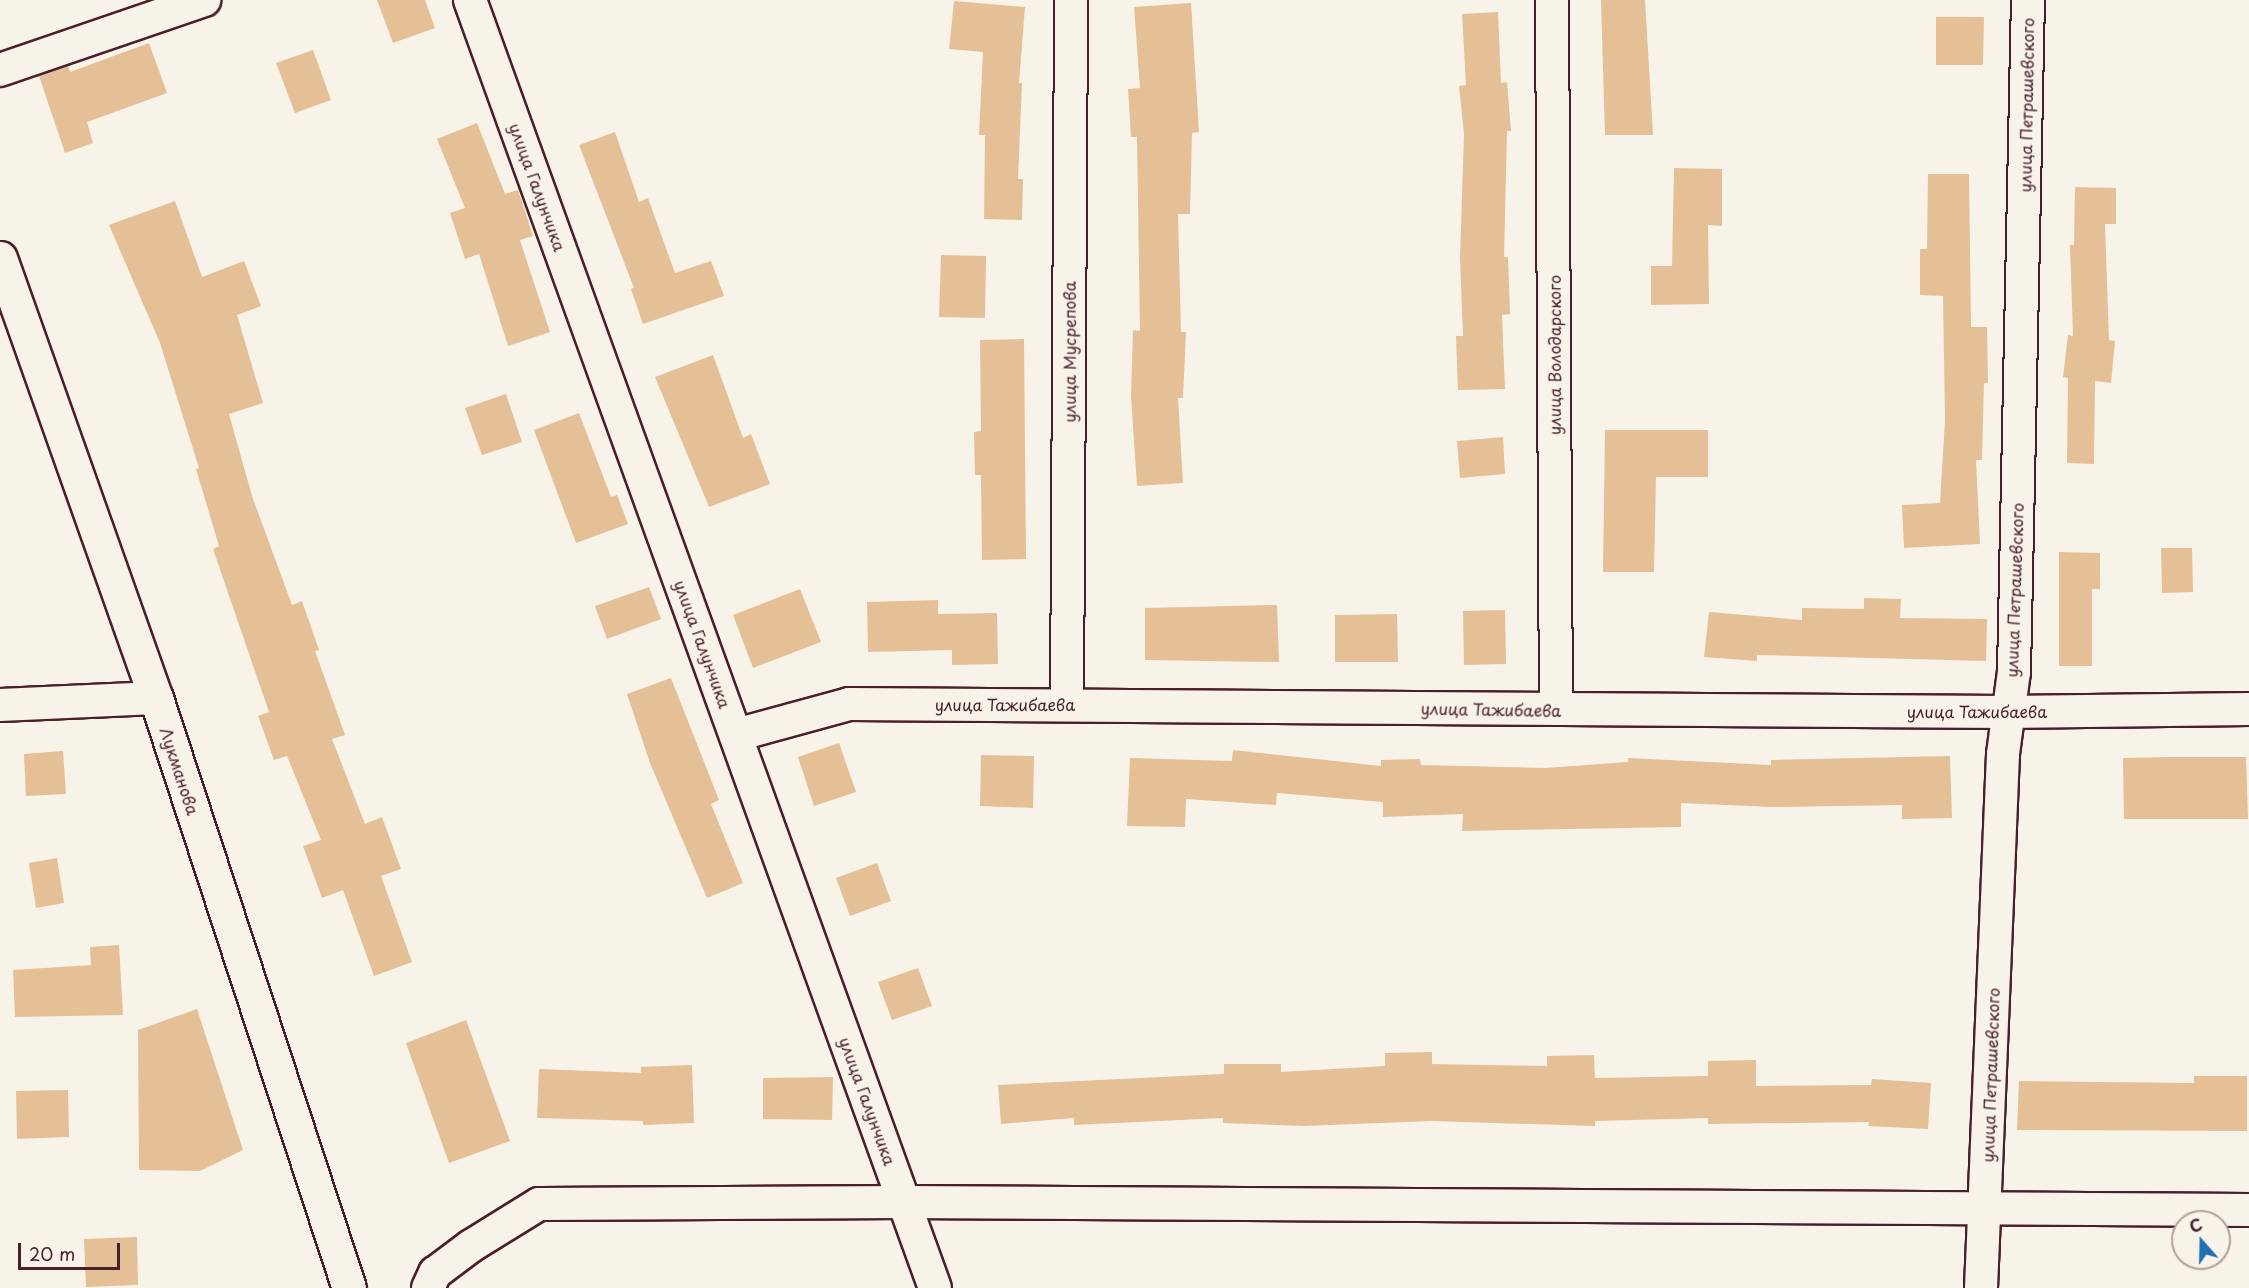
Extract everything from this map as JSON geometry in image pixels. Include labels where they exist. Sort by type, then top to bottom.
[{"type":"street","points":[[0,70],[204,0]]},
{"type":"street","name":"улица Галунчика","points":[[470,0],[935,1288]]},
{"type":"street","name":"улица Мусрепова","points":[[1067,704],[1071,0]]},
{"type":"street","name":"улица Володарского","points":[[1552,0],[1557,709]]},
{"type":"street","name":"улица Петрашевского","points":[[1981,1288],[2006,712],[2014,672],[2028,0]]},
{"type":"street","name":"Лукманова","points":[[0,258],[156,698],[349,1288]]},
{"type":"street","points":[[0,705],[156,698]]},
{"type":"street","name":"улица Тажибаева","points":[[736,735],[849,704],[2006,712],[2249,709]]},
{"type":"street","points":[[428,1288],[435,1273],[471,1246],[539,1204],[904,1202],[2249,1210]]},
{"type":"building","points":[[377,0],[425,0],[435,28],[393,43]]},
{"type":"building","points":[[1601,0],[1645,0],[1653,135],[1605,135]]},
{"type":"building","points":[[954,1],[1025,7],[1019,83],[1022,83],[1018,179],[1023,179],[1022,220],[984,219],[985,135],[979,135],[983,52],[949,49]]},
{"type":"building","points":[[1191,3],[1199,132],[1192,133],[1190,214],[1178,214],[1181,332],[1186,332],[1183,398],[1178,398],[1183,483],[1137,486],[1131,396],[1133,330],[1140,331],[1137,137],[1131,137],[1128,89],[1140,88],[1134,7]]},
{"type":"building","points":[[1498,12],[1501,83],[1507,82],[1511,131],[1507,131],[1504,257],[1508,257],[1510,314],[1502,315],[1505,389],[1458,390],[1456,336],[1463,336],[1460,258],[1464,134],[1459,86],[1466,85],[1462,14]]},
{"type":"building","points":[[1936,17],[1984,17],[1983,65],[1936,65]]},
{"type":"building","points":[[149,43],[167,93],[87,122],[93,143],[65,153],[39,76],[68,66],[70,72]]},
{"type":"building","points":[[313,50],[331,100],[295,113],[276,63]]},
{"type":"building","points":[[477,123],[505,194],[518,190],[533,236],[520,240],[550,332],[508,346],[479,254],[465,259],[450,213],[465,208],[437,139]]},
{"type":"building","points":[[615,132],[639,202],[648,198],[675,273],[711,261],[724,296],[643,324],[631,289],[634,288],[579,145]]},
{"type":"building","points":[[1674,168],[1722,169],[1722,226],[1708,225],[1709,304],[1651,305],[1651,266],[1672,266]]},
{"type":"building","points":[[1928,174],[1969,174],[1971,327],[1987,327],[1988,383],[1984,383],[1982,460],[1976,460],[1980,544],[1904,548],[1902,505],[1940,503],[1945,420],[1943,296],[1920,295],[1920,249],[1927,249]]},
{"type":"building","points":[[2075,187],[2116,188],[2116,224],[2105,224],[2109,340],[2115,341],[2111,383],[2095,381],[2094,464],[2067,463],[2068,378],[2063,377],[2068,335],[2073,336],[2070,245],[2074,245]]},
{"type":"building","points":[[175,201],[202,277],[244,261],[261,306],[237,315],[263,403],[229,414],[252,496],[292,605],[302,601],[319,650],[315,651],[345,735],[332,739],[365,824],[382,817],[401,869],[381,876],[412,962],[374,976],[343,890],[322,898],[303,846],[321,840],[287,756],[274,760],[258,716],[269,712],[213,549],[219,546],[196,469],[199,468],[160,343],[109,225]]},
{"type":"building","points":[[941,255],[986,256],[985,318],[939,317]]},
{"type":"building","points":[[1024,339],[1026,559],[982,560],[981,475],[975,475],[974,432],[981,431],[980,340]]},
{"type":"building","points":[[713,355],[743,438],[751,434],[770,484],[709,507],[655,377]]},
{"type":"building","points":[[506,394],[522,442],[482,455],[465,408]]},
{"type":"building","points":[[579,413],[611,497],[617,495],[628,524],[576,543],[534,430]]},
{"type":"building","points":[[1605,430],[1708,430],[1708,477],[1656,477],[1654,572],[1603,572]]},
{"type":"building","points":[[1503,437],[1505,474],[1460,478],[1457,441]]},
{"type":"building","points":[[2161,548],[2192,548],[2193,592],[2162,593]]},
{"type":"building","points":[[2059,552],[2100,553],[2100,589],[2092,589],[2092,666],[2059,666]]},
{"type":"building","points":[[649,587],[661,619],[607,639],[595,606]]},
{"type":"building","points":[[800,589],[821,642],[753,668],[733,615]]},
{"type":"building","points":[[1864,598],[1901,599],[1900,618],[1987,619],[1986,661],[1757,655],[1757,661],[1704,657],[1709,612],[1802,620],[1802,608],[1864,609]]},
{"type":"building","points":[[938,600],[938,614],[997,613],[998,664],[952,665],[952,650],[868,652],[867,602]]},
{"type":"building","points":[[1277,605],[1279,662],[1145,660],[1145,608]]},
{"type":"building","points":[[1505,610],[1506,664],[1464,665],[1463,611]]},
{"type":"building","points":[[1397,614],[1398,662],[1335,662],[1335,615]]},
{"type":"building","points":[[671,678],[719,800],[711,804],[743,883],[707,898],[650,763],[627,694]]},
{"type":"building","points":[[839,743],[856,792],[814,806],[798,757]]},
{"type":"building","points":[[1233,750],[1381,766],[1381,760],[1420,759],[1421,765],[1545,768],[1628,762],[1628,758],[1771,765],[1771,760],[1950,756],[1952,818],[1902,819],[1902,805],[1772,807],[1681,803],[1681,827],[1462,831],[1463,814],[1383,817],[1383,802],[1277,793],[1276,805],[1186,799],[1185,827],[1127,826],[1130,758],[1232,761]]},
{"type":"building","points":[[63,751],[66,794],[26,796],[24,754]]},
{"type":"building","points":[[981,755],[1034,756],[1033,808],[980,806]]},
{"type":"building","points":[[2246,757],[2248,819],[2124,819],[2123,758]]},
{"type":"building","points":[[57,858],[64,903],[36,908],[29,863]]},
{"type":"building","points":[[877,863],[891,901],[850,916],[836,878]]},
{"type":"building","points":[[119,945],[123,1015],[15,1017],[13,970],[91,965],[90,947]]},
{"type":"building","points":[[918,968],[932,1006],[892,1020],[878,982]]},
{"type":"building","points":[[197,1009],[243,1150],[200,1171],[139,1170],[138,1030]]},
{"type":"building","points":[[466,1020],[510,1141],[449,1163],[406,1043]]},
{"type":"building","points":[[1432,1052],[1432,1064],[1547,1066],[1547,1056],[1594,1055],[1595,1078],[1708,1076],[1708,1061],[1756,1060],[1756,1086],[1871,1085],[1872,1079],[1931,1083],[1928,1129],[1868,1126],[1869,1122],[1708,1124],[1708,1118],[1595,1121],[1595,1126],[1432,1121],[1304,1126],[1223,1123],[1223,1118],[1074,1125],[1074,1118],[1001,1124],[998,1085],[1224,1074],[1224,1064],[1281,1064],[1281,1072],[1385,1066],[1385,1053]]},
{"type":"building","points":[[692,1065],[694,1123],[643,1125],[643,1121],[537,1118],[539,1069],[641,1073],[641,1067]]},
{"type":"building","points":[[2194,1076],[2247,1076],[2247,1131],[2017,1130],[2019,1081],[2194,1083]]},
{"type":"building","points":[[833,1077],[832,1120],[763,1119],[763,1078]]},
{"type":"building","points":[[68,1090],[69,1137],[17,1139],[16,1091]]},
{"type":"building","points":[[137,1237],[138,1285],[86,1287],[84,1239]]}]
